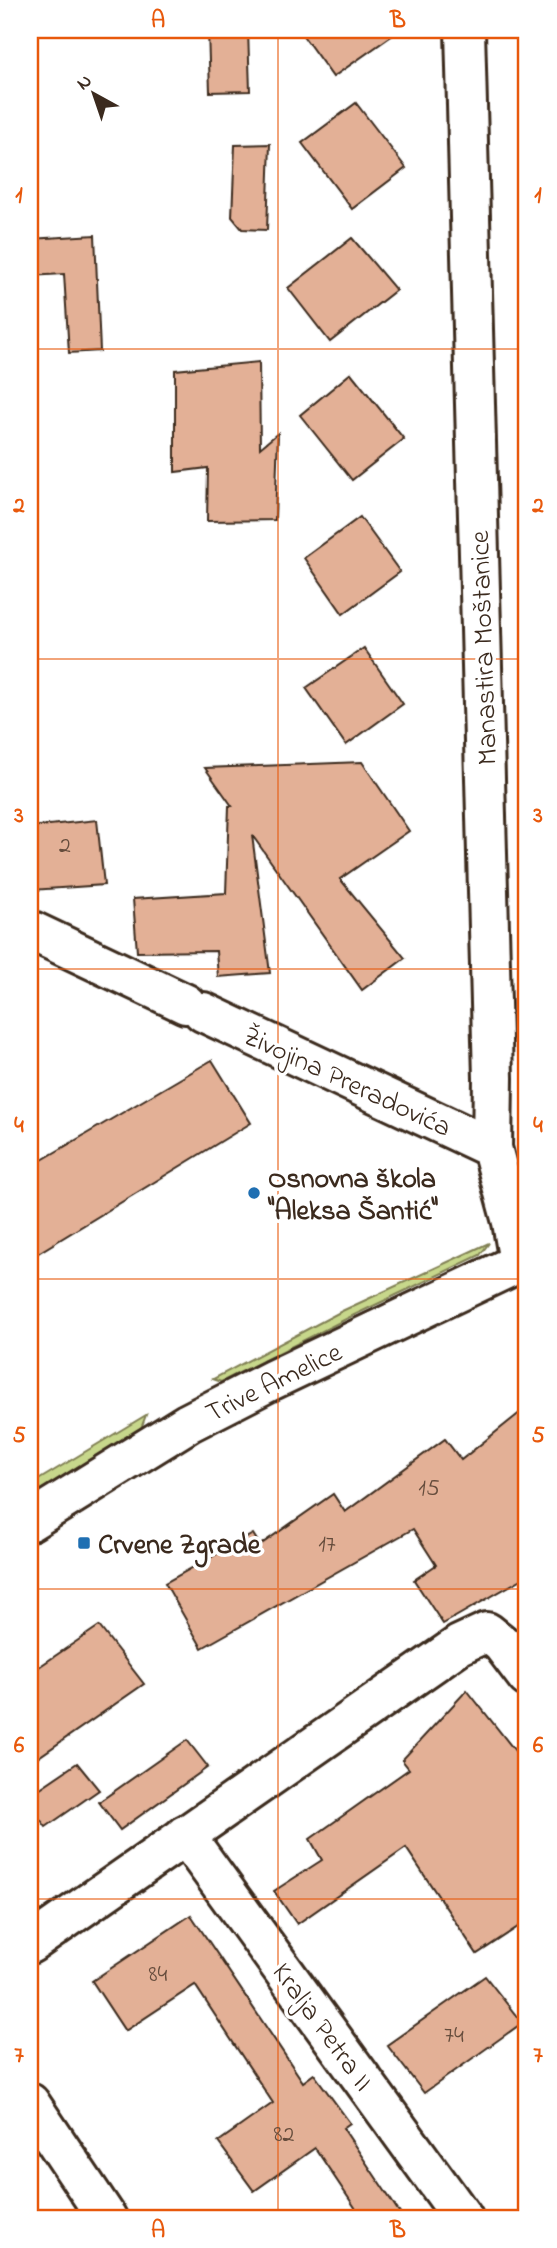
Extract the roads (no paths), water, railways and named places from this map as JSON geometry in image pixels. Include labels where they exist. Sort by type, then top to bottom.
[{"type":"street","name":"Manastira Moštanice","points":[[465,30],[493,1078],[492,1148],[523,1261]]},
{"type":"street","name":"Živojina Preradovića","points":[[30,930],[492,1148]]},
{"type":"street","name":"Trive Amelice","points":[[30,1521],[188,1423],[272,1380],[523,1261]]},
{"type":"street","points":[[30,1944],[459,1645],[487,1632],[502,1644],[527,1677]]},
{"type":"street","name":"Kralja Petra II","points":[[185,1835],[463,2218]]},
{"type":"street","points":[[30,2102],[107,2218]]},
{"type":"place","name":"Osnovna škola \"Aleksa Šantić\"","points":[[254,1193]]},
{"type":"place","name":"Crvene Zgrade","points":[[84,1543]]}]
